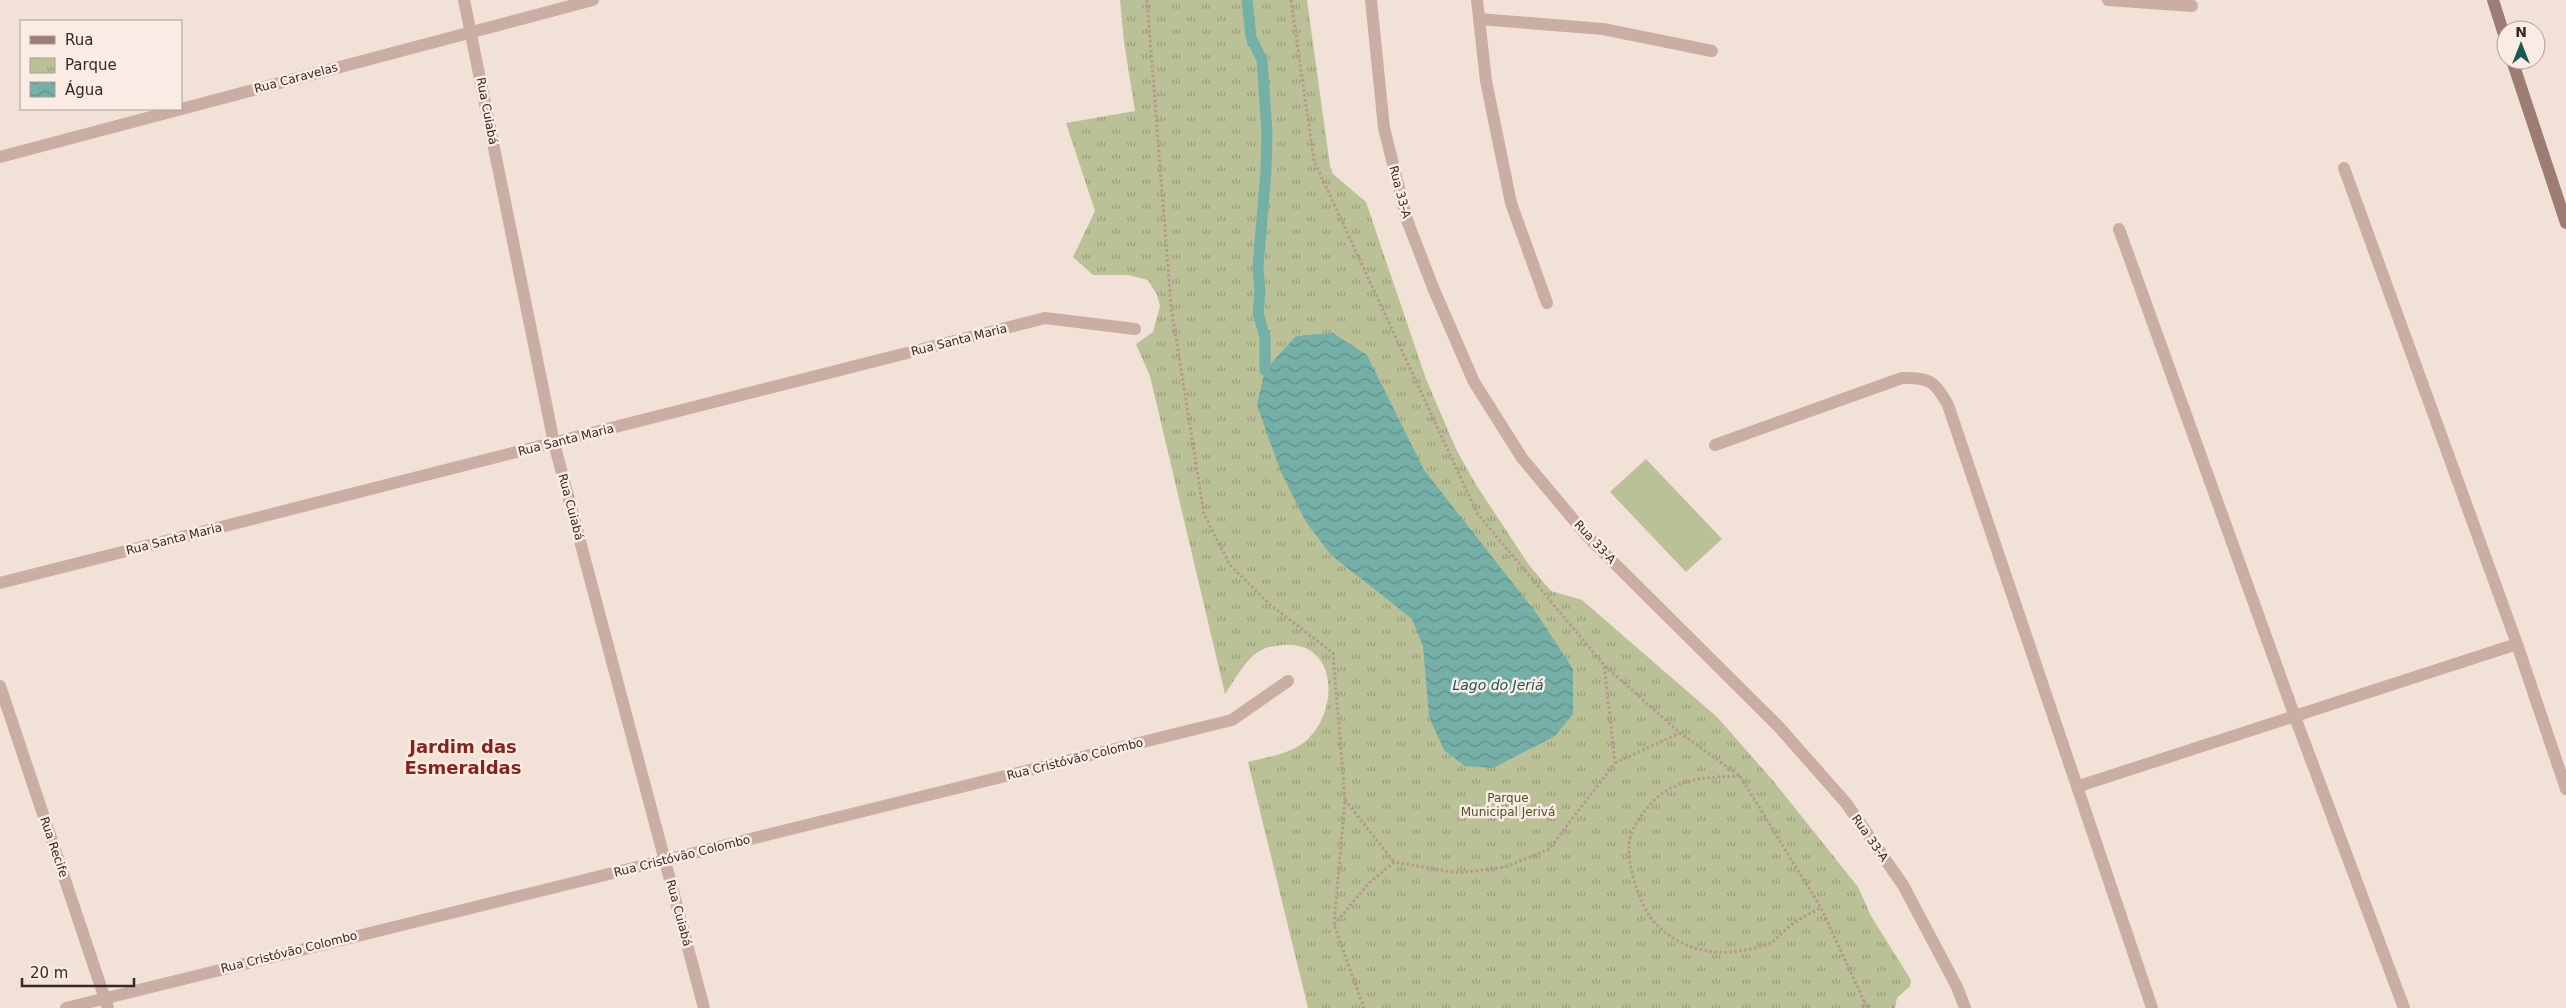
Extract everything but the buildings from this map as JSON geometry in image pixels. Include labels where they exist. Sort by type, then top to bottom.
[{"type":"main road","points":[[2493,0],[2499,20]]},
{"type":"main road","points":[[2515,70],[2566,223]]},
{"type":"street","name":"Rua Cuiabá","points":[[464,0],[554,443],[704,1008]]},
{"type":"street","name":"Rua Caravelas","points":[[182,109],[592,0]]},
{"type":"street","name":"Rua 33-A","points":[[1371,0],[1384,128],[1407,220],[1474,382],[1522,458],[1588,537],[1779,727],[1846,803],[1903,885],[1957,987],[1965,1008]]},
{"type":"street","points":[[1477,0],[1486,81],[1512,203],[1547,303]]},
{"type":"street","points":[[2108,0],[2192,6]]},
{"type":"street","points":[[1479,19],[1603,29],[1712,51]]},
{"type":"street","name":"Rua Caravelas","points":[[0,157],[177,110]]},
{"type":"street","points":[[2344,168],[2517,644],[2566,789]]},
{"type":"street","points":[[2119,229],[2295,717],[2404,1008]]},
{"type":"street","name":"Rua Santa Maria","points":[[0,584],[1044,318],[1135,329]]},
{"type":"street","points":[[1715,445],[1902,378],[1922,377],[1938,387],[1948,405],[2079,786],[2152,1008]]},
{"type":"street","points":[[2079,786],[2517,644]]},
{"type":"street","name":"Rua Cristóvão Colombo","points":[[66,1008],[106,1003],[665,860],[1232,720],[1288,681]]},
{"type":"street","name":"Rua Recife","points":[[0,686],[106,1003]]},
{"type":"path","points":[[1147,0],[1170,306],[1204,514],[1230,565],[1268,603],[1333,652],[1345,800],[1334,925],[1364,1008]]},
{"type":"path","points":[[1292,0],[1314,161],[1477,513],[1604,665],[1680,733],[1740,776],[1821,908],[1864,1001],[1870,1008]]},
{"type":"path","points":[[1604,665],[1615,763]]},
{"type":"path","points":[[1345,800],[1394,862],[1458,873],[1506,867],[1549,849],[1615,763],[1680,733]]},
{"type":"path","points":[[1740,776],[1697,778],[1671,787],[1655,799],[1639,818],[1628,844],[1631,868],[1640,897],[1654,923],[1676,940],[1708,953],[1738,951],[1770,943],[1793,923],[1821,908]]},
{"type":"path","points":[[1334,925],[1369,883],[1394,862]]},
{"type":"path","points":[[1863,1008],[1864,1001]]},
{"type":"green space","name":"Parque Municipal Jerivá","points":[[1120,0],[1307,0],[1330,166],[1333,174],[1366,202],[1426,379],[1456,449],[1475,483],[1529,565],[1551,591],[1582,600],[1717,717],[1775,783],[1858,887],[1871,916],[1911,980],[1910,986],[1897,998],[1895,1008],[1308,1008],[1248,762],[1287,752],[1308,739],[1318,726],[1325,711],[1328,679],[1323,665],[1314,654],[1301,647],[1276,646],[1264,649],[1253,656],[1225,694],[1150,376],[1136,344],[1153,332],[1160,306],[1157,295],[1148,280],[1128,275],[1093,275],[1073,257],[1095,211],[1066,123],[1135,111],[1124,42]]},
{"type":"green space","points":[[1646,459],[1722,539],[1686,572],[1610,492]]},
{"type":"water","name":"Lago do Jeriá","points":[[1333,333],[1367,355],[1424,470],[1537,614],[1573,669],[1573,714],[1555,736],[1493,768],[1465,766],[1444,750],[1429,717],[1423,646],[1412,619],[1331,555],[1306,522],[1280,470],[1257,405],[1265,370],[1296,336]]},
{"type":"waterway","points":[[1247,0],[1251,37],[1262,60],[1267,133],[1266,171],[1258,267],[1260,292],[1258,313],[1265,337],[1265,370]]},
{"type":"district","name":"Jardim das Esmeraldas","points":[[463,756]]}]
